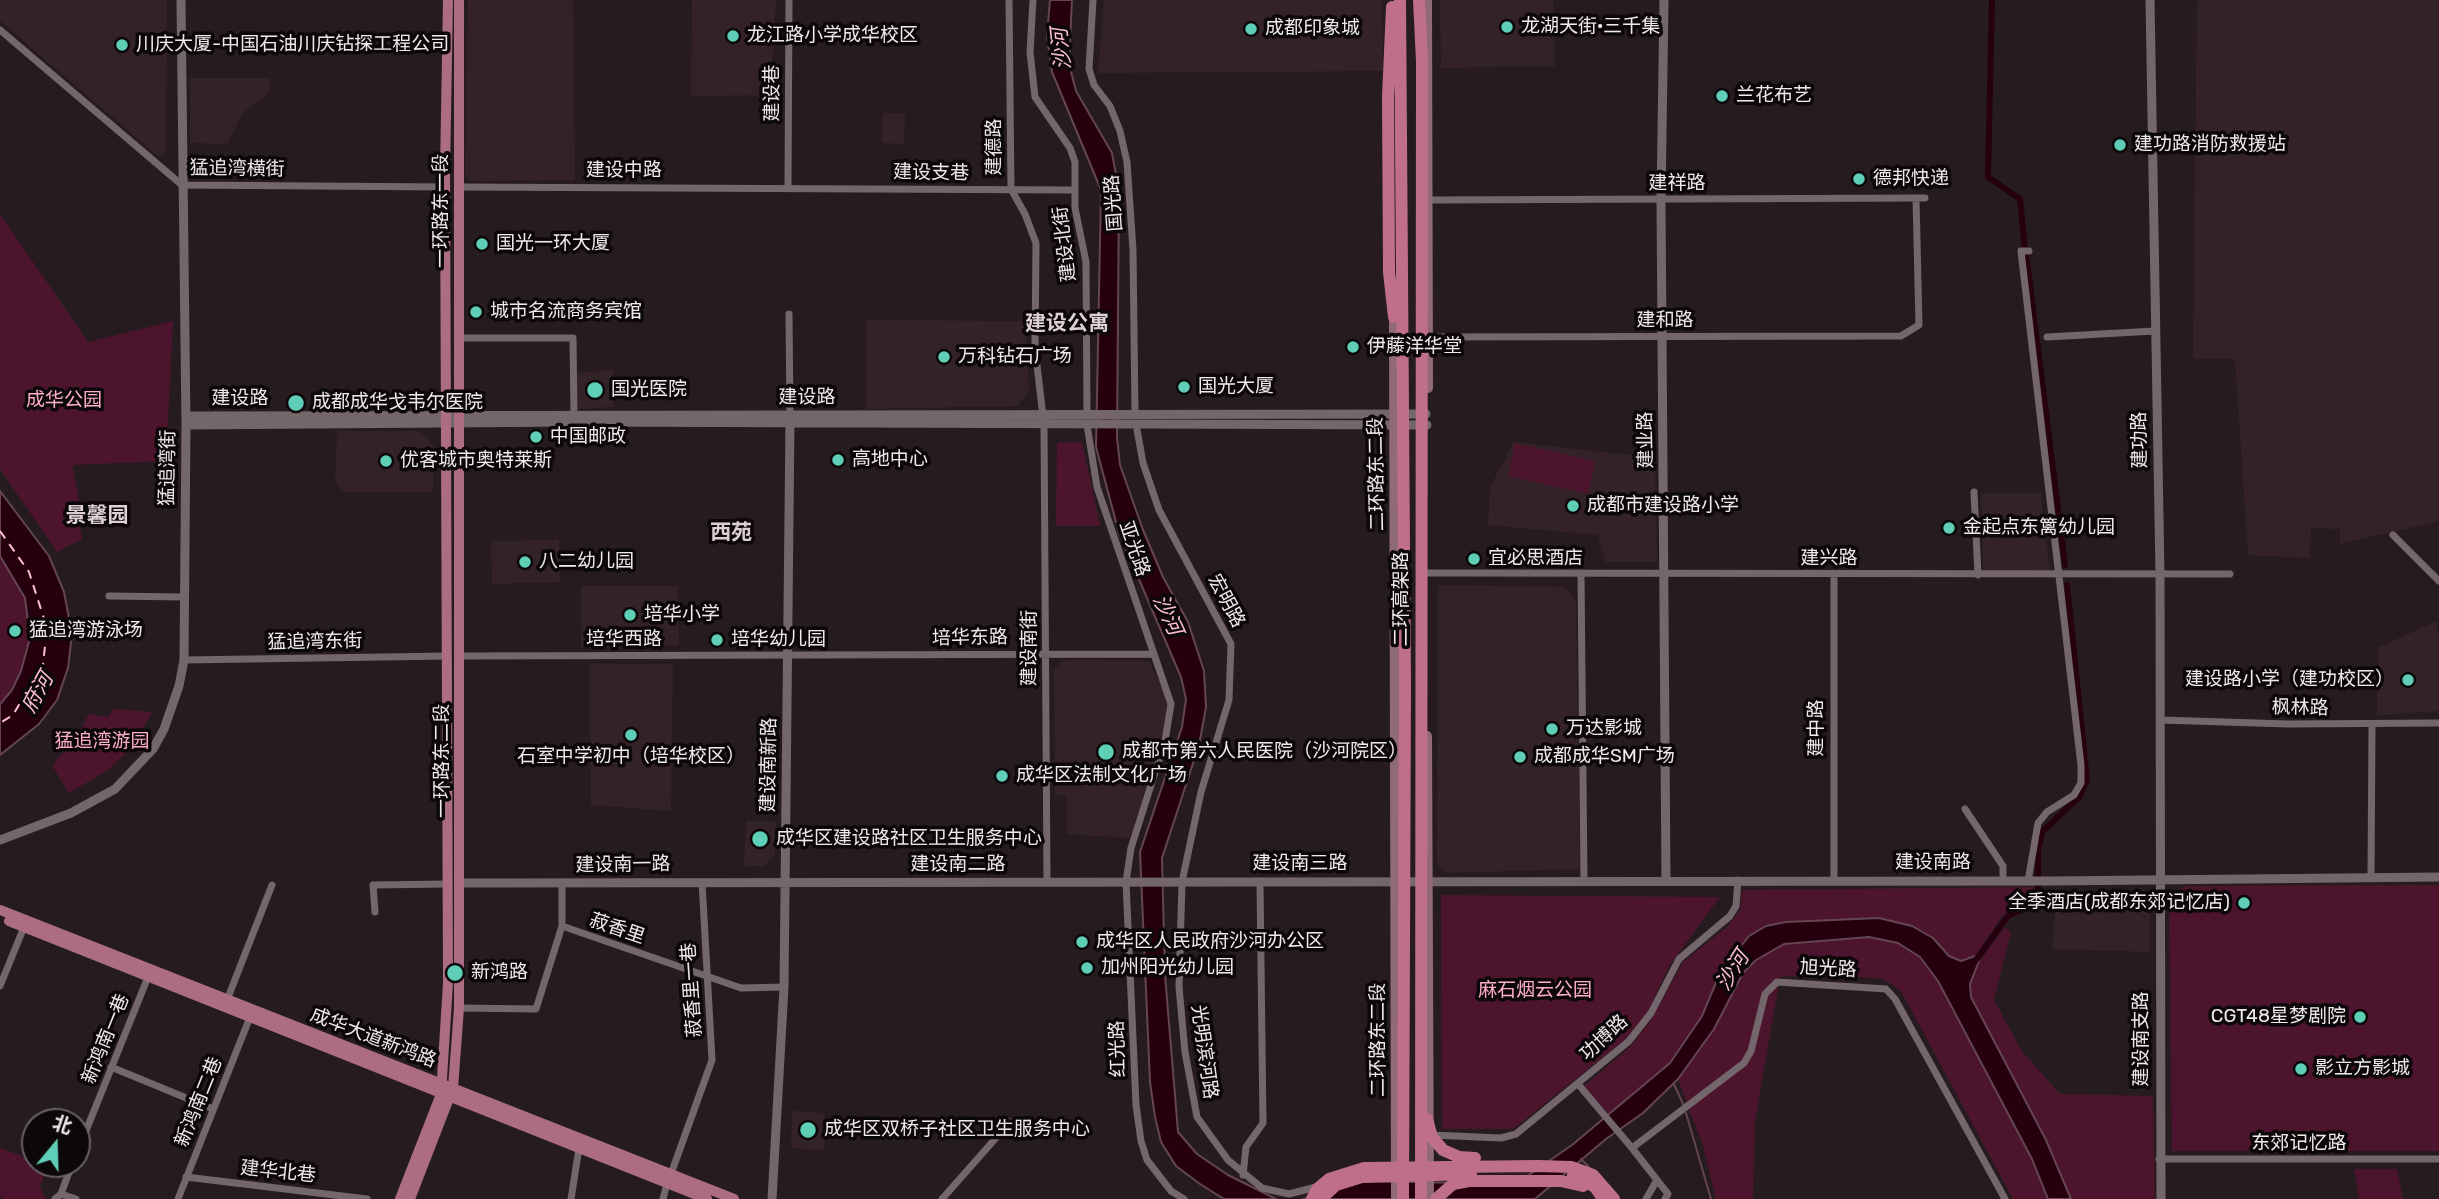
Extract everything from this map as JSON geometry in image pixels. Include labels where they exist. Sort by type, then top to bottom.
[{"type":"highway","points":[[1392,0],[1388,97],[1389,272],[1394,317]]},
{"type":"highway","name":"二环高架路","points":[[1400,0],[1405,684],[1404,1199]]},
{"type":"highway","name":"二环高架路","points":[[1419,0],[1422,61],[1422,1199]]},
{"type":"highway","points":[[1422,61],[1426,0]]},
{"type":"highway","points":[[1422,1067],[1427,1085],[1429,1129],[1443,1150],[1469,1158],[1579,1161],[1605,1175],[1615,1199]]},
{"type":"highway","points":[[1396,1199],[1404,1150]]},
{"type":"highway","points":[[1312,1199],[1317,1189],[1329,1179],[1364,1168],[1538,1166],[1571,1167],[1593,1175],[1615,1199]]},
{"type":"highway","points":[[1321,1199],[1336,1185],[1362,1178],[1558,1172],[1586,1181],[1601,1199]]},
{"type":"highway","points":[[1436,1199],[1447,1188],[1461,1182],[1551,1180],[1580,1185],[1601,1199]]},
{"type":"main road","name":"一环路东一段","points":[[445,419],[448,0]]},
{"type":"main road","name":"一环路东一段","points":[[458,419],[459,0]]},
{"type":"main road","name":"二环路东二段","points":[[1392,0],[1396,1199]]},
{"type":"main road","points":[[1426,0],[1430,200],[1427,419],[1429,1199]]},
{"type":"main road","name":"一环路东二段","points":[[445,419],[461,883],[458,1008],[447,1091]]},
{"type":"main road","name":"一环路东二段","points":[[447,1091],[448,884],[458,419]]},
{"type":"main road","name":"成华大道新鸿路","points":[[0,909],[227,1000],[579,1148],[734,1199]]},
{"type":"main road","name":"成华大道新鸿路","points":[[0,917],[250,1017],[669,1178],[707,1199]]},
{"type":"main road","points":[[400,1199],[447,1091]]},
{"type":"main road","points":[[410,1199],[447,1091]]},
{"type":"street","name":"猛追湾街","points":[[0,840],[97,800],[135,771],[164,729],[176,697],[184,660],[186,421],[181,0]]},
{"type":"street","name":"建设巷","points":[[788,187],[789,0]]},
{"type":"street","name":"建德路","points":[[1009,0],[1011,189],[1026,214],[1035,243],[1035,348],[1042,413]]},
{"type":"street","name":"建设北街","points":[[1033,0],[1030,52],[1035,97],[1070,148],[1076,177],[1074,190],[1086,262],[1090,413]]},
{"type":"street","name":"国光路","points":[[1093,0],[1089,69],[1094,85],[1115,118],[1127,162],[1132,250],[1135,413]]},
{"type":"street","name":"建业路","points":[[1664,0],[1661,200],[1665,880]]},
{"type":"street","name":"建功路","points":[[2150,0],[2160,574],[2160,878]]},
{"type":"street","name":"猛追湾横街","points":[[0,30],[182,185],[445,187]]},
{"type":"street","name":"建设中路","points":[[460,187],[788,187]]},
{"type":"street","name":"建设支巷","points":[[788,187],[1074,190]]},
{"type":"street","name":"建和路","points":[[1428,337],[1901,336],[1919,325],[1916,198]]},
{"type":"street","name":"建祥路","points":[[1430,200],[1925,198]]},
{"type":"street","points":[[2029,251],[2021,251],[2081,783],[2074,795],[2047,811],[2038,823],[2030,881]]},
{"type":"street","points":[[789,314],[790,420]]},
{"type":"street","points":[[2047,337],[2155,331]]},
{"type":"street","points":[[458,338],[573,338],[574,416]]},
{"type":"street","name":"建设路","points":[[186,421],[790,420],[1042,413],[1394,419]]},
{"type":"street","name":"建设南街","points":[[1042,413],[1047,882]]},
{"type":"street","name":"建设路","points":[[458,419],[574,416],[1044,425],[1427,419]]},
{"type":"street","name":"建设南新路","points":[[772,1199],[784,987],[790,420]]},
{"type":"street","name":"宏明路","points":[[1136,424],[1143,463],[1159,510],[1231,644],[1229,700],[1177,882]]},
{"type":"street","name":"亚光路","points":[[1090,425],[1097,487],[1168,692],[1171,714],[1134,836],[1128,882]]},
{"type":"street","points":[[1974,492],[1978,575]]},
{"type":"street","points":[[2393,535],[2439,581]]},
{"type":"street","name":"建兴路","points":[[1427,573],[2230,575]]},
{"type":"street","points":[[1581,573],[1584,881]]},
{"type":"street","name":"建中路","points":[[1834,575],[1834,881]]},
{"type":"street","points":[[109,596],[184,597]]},
{"type":"street","name":"培华东路","points":[[788,656],[1153,654]]},
{"type":"street","name":"培华西路","points":[[454,656],[788,656]]},
{"type":"street","name":"猛追湾东街","points":[[184,660],[454,656]]},
{"type":"street","name":"枫林路","points":[[2160,720],[2439,723]]},
{"type":"street","points":[[2371,877],[2372,724]]},
{"type":"street","points":[[1965,809],[2003,866],[2003,881]]},
{"type":"street","name":"建设南路","points":[[1428,881],[2050,881],[2439,877]]},
{"type":"street","name":"建设南支路","points":[[2160,878],[2161,1199]]},
{"type":"street","name":"功博路","points":[[1429,1135],[1501,1138],[1516,1134],[1578,1084],[1629,1041],[1642,1025],[1679,959],[1730,916],[1736,906],[1738,880]]},
{"type":"street","points":[[1243,1175],[1247,1147],[1263,1123],[1260,881]]},
{"type":"street","name":"建设南三路","points":[[1177,882],[1428,881]]},
{"type":"street","name":"菽香里一巷","points":[[663,1199],[712,1060],[712,1027],[705,976],[702,882]]},
{"type":"street","name":"建设南二路","points":[[785,882],[1128,882]]},
{"type":"street","name":"建设南一路","points":[[461,883],[785,882]]},
{"type":"street","points":[[1128,882],[1177,882]]},
{"type":"street","name":"红光路","points":[[1128,882],[1136,1105],[1141,1141],[1147,1160],[1171,1191],[1184,1199]]},
{"type":"street","name":"光明滨河路","points":[[1177,882],[1179,987],[1185,1052],[1198,1117],[1228,1160],[1262,1188],[1289,1194],[1309,1190],[1355,1172],[1396,1170]]},
{"type":"street","points":[[458,1008],[536,1009],[562,926],[562,883]]},
{"type":"street","points":[[227,1000],[272,884]]},
{"type":"street","points":[[374,912],[373,885],[448,884]]},
{"type":"street","name":"菽香里","points":[[562,926],[750,990],[784,987]]},
{"type":"street","points":[[0,986],[24,927]]},
{"type":"street","name":"新鸿南一巷","points":[[91,1118],[148,976]]},
{"type":"street","name":"旭光路","points":[[1632,1148],[1679,1115],[1744,1063],[1751,1051],[1765,994],[1777,982],[1886,989],[1895,999],[2006,1199]]},
{"type":"street","name":"新鸿南二巷","points":[[178,1199],[250,1017]]},
{"type":"street","points":[[111,1067],[213,1109]]},
{"type":"street","points":[[1578,1084],[1668,1194],[1665,1199]]},
{"type":"street","points":[[942,1199],[1010,1122]]},
{"type":"street","points":[[571,1199],[579,1148]]},
{"type":"street","name":"东郊记忆路","points":[[2159,1159],[2439,1159]]},
{"type":"street","name":"建华北巷","points":[[186,1177],[367,1199]]},
{"type":"street","points":[[66,1178],[58,1196],[76,1199]]},
{"type":"street","points":[[1646,1199],[1657,1180]]},
{"type":"shaded area","points":[[0,0],[167,0],[166,153],[159,157],[0,21]]},
{"type":"shaded area","points":[[468,0],[573,0],[575,180],[469,181],[465,176]]},
{"type":"shaded area","name":"龙江路小学成华校区","points":[[692,0],[776,0],[772,67],[774,95],[691,96]]},
{"type":"shaded area","points":[[1104,0],[1382,0],[1383,71],[1098,73]]},
{"type":"shaded area","name":"龙湖天街·三千集","points":[[1440,0],[1553,0],[1555,66],[1441,68]]},
{"type":"shaded area","points":[[2197,0],[2439,0],[2439,521],[2340,544],[2340,529],[2311,528],[2310,558],[2248,555],[2235,359],[2193,358]]},
{"type":"shaded area","points":[[190,78],[270,78],[269,93],[242,114],[227,144],[190,143]]},
{"type":"shaded area","points":[[883,113],[905,113],[904,144],[882,143]]},
{"type":"shaded area","name":"万科钻石广场","points":[[866,320],[1025,321],[1029,390],[1018,406],[866,409]]},
{"type":"shaded area","name":"国光医院","points":[[613,370],[613,407],[577,409],[577,373]]},
{"type":"shaded area","name":"优客城市奥特莱斯","points":[[337,431],[420,431],[433,445],[433,492],[347,492],[339,488],[335,481]]},
{"type":"shaded area","name":"成都市建设路小学","points":[[1514,442],[1655,458],[1657,562],[1605,562],[1598,535],[1488,525],[1490,487]]},
{"type":"shaded area","points":[[1981,493],[2041,493],[2050,572],[1983,570]]},
{"type":"shaded area","name":"八二幼儿园","points":[[559,540],[560,582],[492,584],[491,541]]},
{"type":"shaded area","name":"成都成华SM广场","points":[[1438,585],[1565,587],[1576,600],[1580,869],[1448,873],[1437,864]]},
{"type":"shaded area","name":"培华小学","points":[[581,586],[678,586],[679,645],[581,646]]},
{"type":"shaded area","name":"建设路小学（建功校区）","points":[[2436,621],[2439,635],[2439,711],[2377,715],[2378,648]]},
{"type":"shaded area","name":"成都市第六人民医院（沙河院区）","points":[[1149,661],[1165,695],[1168,706],[1161,741],[1130,838],[1067,834],[1067,795],[1055,795],[1054,670],[1061,662]]},
{"type":"shaded area","name":"石室中学初中（培华校区）","points":[[589,664],[673,664],[671,811],[591,805]]},
{"type":"shaded area","name":"成华区建设路社区卫生服务中心","points":[[746,821],[776,821],[775,856],[764,866],[744,866]]},
{"type":"shaded area","points":[[2056,891],[2136,891],[2150,902],[2150,952],[2052,949]]},
{"type":"shaded area","name":"成华区双桥子社区卫生服务中心","points":[[792,1111],[825,1113],[824,1150],[791,1148]]},
{"type":"green space","name":"成华公园","points":[[0,214],[88,342],[173,321],[166,461],[72,465],[81,511],[77,513],[82,539],[57,552],[0,469]]},
{"type":"green space","points":[[1082,442],[1100,526],[1056,526],[1057,443]]},
{"type":"green space","points":[[1515,443],[1595,461],[1588,494],[1508,476]]},
{"type":"green space","name":"猛追湾游泳场","points":[[0,556],[25,598],[30,638],[21,671],[12,690],[0,704]]},
{"type":"green space","name":"猛追湾游园","points":[[114,709],[152,712],[133,746],[108,770],[69,793],[53,767],[56,760],[72,745],[89,714],[108,717]]},
{"type":"green space","points":[[2439,885],[2439,1151],[2172,1151],[2169,900],[2185,886]]},
{"type":"green space","points":[[2033,887],[2033,896],[2027,902],[2012,907],[2002,916],[1973,959],[1961,961],[1948,956],[1933,938],[1805,920],[1720,973],[1702,1016],[1670,1063],[1609,1114],[1584,1086],[1630,1047],[1651,1020],[1683,962],[1728,926],[1740,910],[1742,890]]},
{"type":"green space","name":"麻石烟云公园","points":[[1441,895],[1720,897],[1669,966],[1647,1014],[1627,1038],[1513,1129],[1442,1129]]},
{"type":"green space","points":[[2005,927],[2011,932],[1994,1000],[2021,1050],[2060,1094],[2153,1096],[2155,1199],[2071,1199],[2046,1140],[1971,997],[1970,985],[1976,966]]},
{"type":"green space","points":[[1869,937],[1898,943],[1920,957],[1938,981],[2032,1159],[2048,1199],[2013,1199],[1901,991],[1884,979],[1826,974],[1780,977],[1755,1121],[1753,1199],[1716,1199],[1703,1146],[1678,1079],[1714,1029],[1743,973],[1756,960],[1784,944]]},
{"type":"green space","points":[[0,1148],[21,1156],[21,1178],[43,1178],[40,1187],[46,1199],[4,1199],[0,1195]]},
{"type":"green space","points":[[2354,1169],[2397,1169],[2403,1199],[2359,1199]]},
{"type":"water","name":"沙河","points":[[1050,0],[1072,0],[1069,64],[1076,91],[1112,153],[1119,191],[1117,438],[1120,465],[1163,577],[1188,622],[1204,671],[1206,707],[1199,745],[1162,858],[1165,975],[1178,1132],[1197,1154],[1228,1175],[1276,1199],[1224,1199],[1200,1184],[1176,1166],[1161,1142],[1155,1117],[1150,1082],[1140,852],[1182,727],[1186,699],[1181,677],[1119,533],[1096,447],[1101,190],[1052,72],[1047,35]]},
{"type":"water","name":"府河","points":[[0,491],[49,556],[64,592],[72,634],[68,668],[57,700],[39,724],[0,755],[0,704],[12,690],[21,671],[30,638],[25,598],[0,556]]},
{"type":"water","name":"沙河","points":[[1879,918],[1912,926],[1933,938],[1949,956],[1961,961],[1975,956],[1979,961],[1970,984],[1971,997],[2046,1140],[2071,1199],[2048,1199],[2032,1159],[1938,981],[1920,957],[1898,943],[1869,937],[1784,944],[1756,960],[1743,973],[1714,1029],[1678,1079],[1643,1113],[1606,1139],[1535,1199],[1303,1199],[1361,1181],[1516,1184],[1572,1145],[1670,1063],[1702,1016],[1720,973],[1749,936],[1766,926],[1786,922]]},
{"type":"waterway","points":[[1992,0],[1988,177],[2020,199],[2025,249]]},
{"type":"waterway","points":[[2026,254],[2065,565]]},
{"type":"waterway","points":[[1973,964],[2008,916],[2038,901],[2038,849],[2043,831],[2079,797],[2087,780],[2067,585]]},
{"type":"waterway","points":[[1674,1084],[1683,1104]]},
{"type":"waterway","points":[[1686,1113],[1711,1199]]},
{"type":"waterway","points":[[1581,1159],[1589,1167]]},
{"type":"ferry route","points":[[0,531],[29,572],[47,628],[43,664],[13,715],[0,723]]},
{"type":"place","name":"龙湖天街·三千集","points":[[1507,27]]},
{"type":"place","name":"成都印象城","points":[[1251,29]]},
{"type":"place","name":"龙江路小学成华校区","points":[[733,36]]},
{"type":"place","name":"川庆大厦-中国石油川庆钻探工程公司","points":[[122,45]]},
{"type":"place","name":"兰花布艺","points":[[1722,96]]},
{"type":"place","name":"建功路消防救援站","points":[[2120,145]]},
{"type":"place","name":"德邦快递","points":[[1859,179]]},
{"type":"place","name":"国光一环大厦","points":[[482,244]]},
{"type":"place","name":"城市名流商务宾馆","points":[[476,312]]},
{"type":"place","name":"伊藤洋华堂","points":[[1353,347]]},
{"type":"place","name":"万科钻石广场","points":[[944,357]]},
{"type":"place","name":"国光大厦","points":[[1184,387]]},
{"type":"place","name":"国光医院","points":[[595,390]]},
{"type":"place","name":"成都成华戈韦尔医院","points":[[296,403]]},
{"type":"place","name":"中国邮政","points":[[536,437]]},
{"type":"place","name":"高地中心","points":[[838,460]]},
{"type":"place","name":"优客城市奥特莱斯","points":[[386,461]]},
{"type":"place","name":"成都市建设路小学","points":[[1573,506]]},
{"type":"place","name":"金起点东篱幼儿园","points":[[1949,528]]},
{"type":"place","name":"宜必思酒店","points":[[1474,559]]},
{"type":"place","name":"八二幼儿园","points":[[525,562]]},
{"type":"place","name":"培华小学","points":[[630,615]]},
{"type":"place","name":"猛追湾游泳场","points":[[15,631]]},
{"type":"place","name":"培华幼儿园","points":[[717,640]]},
{"type":"place","name":"建设路小学（建功校区）","points":[[2408,680]]},
{"type":"place","name":"万达影城","points":[[1552,729]]},
{"type":"place","name":"石室中学初中（培华校区）","points":[[631,735]]},
{"type":"place","name":"成都市第六人民医院（沙河院区）","points":[[1106,752]]},
{"type":"place","name":"成都成华SM广场","points":[[1520,757]]},
{"type":"place","name":"成华区法制文化广场","points":[[1002,776]]},
{"type":"place","name":"成华区建设路社区卫生服务中心","points":[[760,839]]},
{"type":"place","name":"全季酒店(成都东郊记忆店)","points":[[2244,903]]},
{"type":"place","name":"成华区人民政府沙河办公区","points":[[1082,942]]},
{"type":"place","name":"加州阳光幼儿园","points":[[1087,968]]},
{"type":"place","name":"新鸿路","points":[[455,973]]},
{"type":"place","name":"CGT48星梦剧院","points":[[2360,1017]]},
{"type":"place","name":"影立方影城","points":[[2301,1069]]},
{"type":"place","name":"成华区双桥子社区卫生服务中心","points":[[808,1130]]},
{"type":"district","name":"建设公寓","points":[[1067,324]]},
{"type":"district","name":"景馨园","points":[[97,516]]},
{"type":"district","name":"西苑","points":[[731,533]]}]
